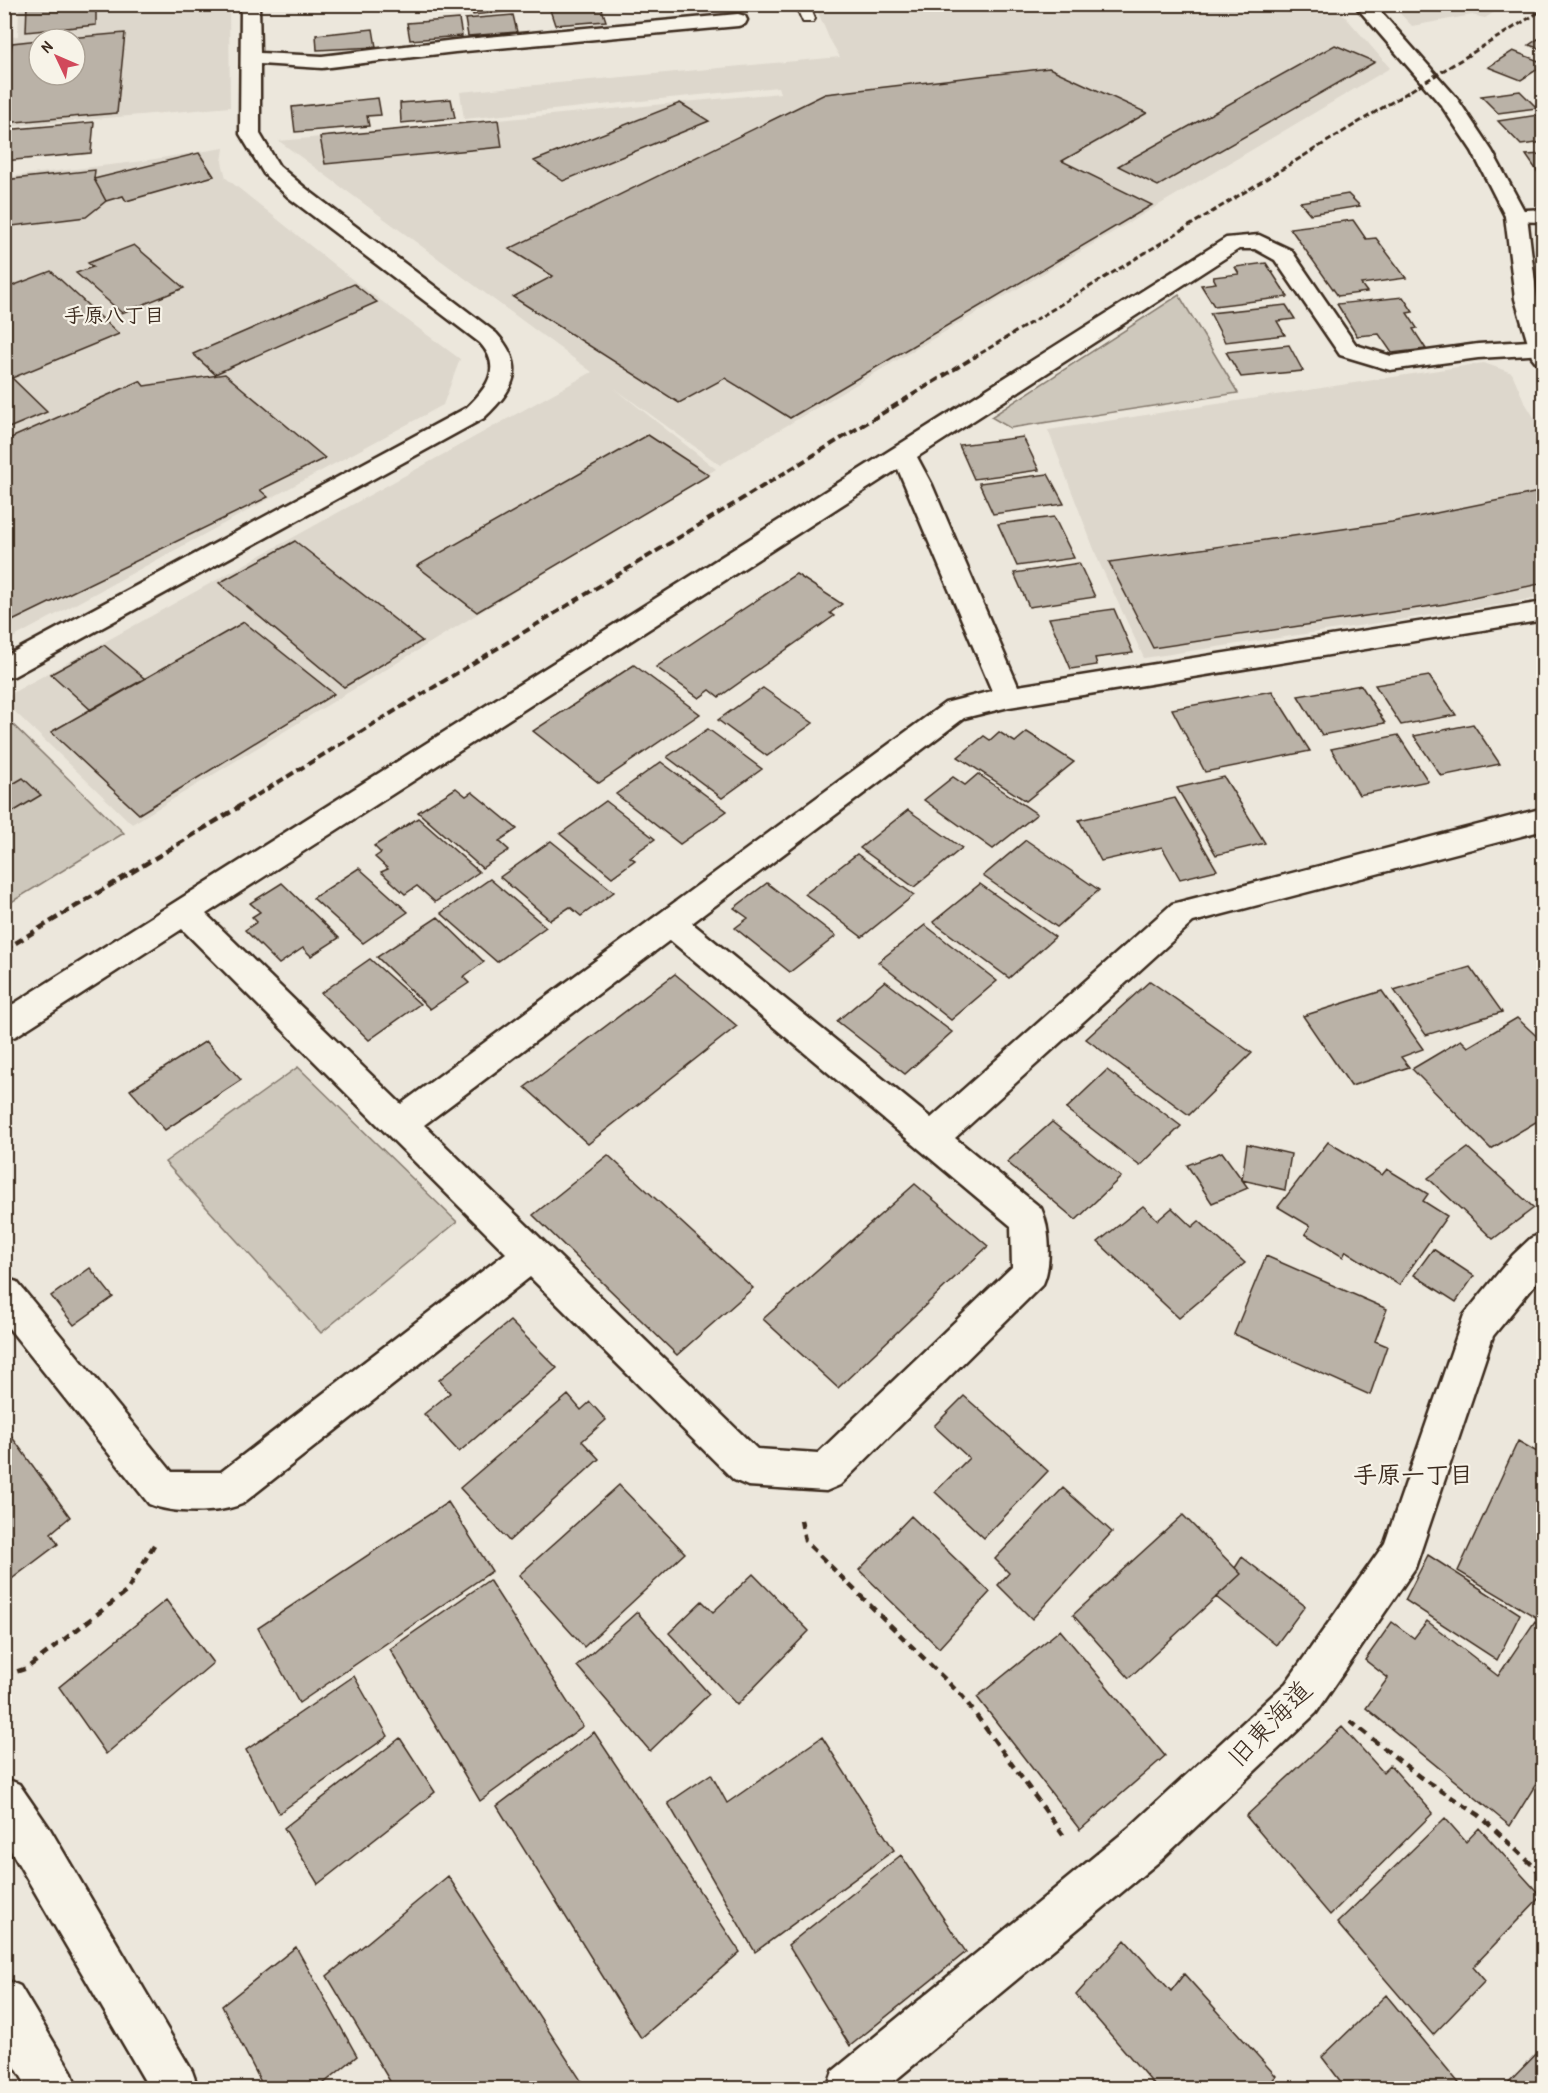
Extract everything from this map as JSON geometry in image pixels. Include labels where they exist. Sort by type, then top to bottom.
[{"type":"main road","points":[[4,669],[475,414],[493,396],[503,374],[501,353],[488,338],[296,192],[271,170],[250,134],[250,4]]},
{"type":"main road","points":[[4,1027],[1234,243],[1259,242],[1283,255],[1348,350],[1390,363],[1542,350],[1526,299],[1516,216],[1482,151],[1449,101],[1363,4]]},
{"type":"main road","points":[[250,58],[322,62],[466,45],[738,20]]},
{"type":"main road","points":[[1516,216],[1544,215]]},
{"type":"main road","points":[[902,453],[919,485],[1009,697]]},
{"type":"main road","points":[[400,1124],[955,710],[1009,697],[1539,618]]},
{"type":"main road","points":[[932,1138],[1183,913],[1544,819]]},
{"type":"main road","points":[[185,913],[748,1467],[826,1472],[1030,1273],[1028,1219],[670,922]]},
{"type":"main road","name":"旧東海道","points":[[850,2088],[1146,1843],[1292,1706],[1401,1554],[1477,1327],[1526,1266],[1544,1249]]},
{"type":"main road","points":[[4,1294],[163,1491],[228,1491],[531,1255]]},
{"type":"main road","points":[[4,1798],[34,1845],[176,2088]]},
{"type":"main road","points":[[4,2002],[54,2088]]},
{"type":"lane","points":[[802,4],[808,19]]},
{"type":"path","points":[[790,1470],[805,1541],[963,1696],[1097,1884]]},
{"type":"path","points":[[4,1676],[27,1668],[126,1592],[159,1536],[163,1491]]},
{"type":"path","points":[[1308,1686],[1420,1777],[1479,1815],[1544,1876]]},
{"type":"shaded area","points":[[19,5],[229,5],[230,107],[5,127],[4,38],[18,36]]},
{"type":"shaded area","points":[[815,5],[1335,5],[1390,68],[720,465],[614,388],[716,469],[132,824],[12,709],[5,708],[5,697],[592,372],[279,141],[780,93],[778,87],[464,119],[460,92],[840,57]]},
{"type":"shaded area","points":[[1392,5],[1506,5],[1485,18],[1472,15],[1412,26]]},
{"type":"shaded area","points":[[224,148],[222,162],[226,178],[353,280],[460,359],[443,405],[5,642],[5,177],[136,162]]},
{"type":"shaded area","points":[[1179,295],[1238,393],[1010,428],[991,417]]},
{"type":"shaded area","points":[[1484,363],[1512,373],[1524,401],[1543,432],[1543,596],[1505,604],[1144,658],[1099,562],[1048,430]]},
{"type":"shaded area","points":[[4,716],[124,833],[5,906]]},
{"type":"shaded area","points":[[298,1067],[457,1222],[321,1333],[165,1162]]},
{"type":"building","points":[[27,4],[96,4],[96,25],[27,27],[26,32]]},
{"type":"building","points":[[471,4],[578,4],[473,15]]},
{"type":"building","points":[[752,4],[790,4],[791,6],[754,9]]},
{"type":"building","points":[[601,6],[606,21],[555,25],[550,10]]},
{"type":"building","points":[[513,15],[517,32],[468,36],[465,19]]},
{"type":"building","points":[[459,19],[462,36],[410,40],[407,23]]},
{"type":"building","points":[[373,29],[376,47],[317,50],[316,35]]},
{"type":"building","points":[[125,33],[117,113],[4,123],[4,87],[12,43],[27,41],[27,87],[87,87],[87,36]]},
{"type":"building","points":[[1544,35],[1544,50],[1529,45]]},
{"type":"building","points":[[1335,45],[1375,62],[1158,186],[1118,166]]},
{"type":"building","points":[[1513,51],[1544,63],[1544,65],[1521,80],[1488,67]]},
{"type":"building","points":[[1049,68],[1147,113],[1062,161],[1152,205],[790,418],[725,378],[679,403],[513,297],[553,276],[509,249],[825,94]]},
{"type":"building","points":[[1520,91],[1537,108],[1498,113],[1481,96]]},
{"type":"building","points":[[378,98],[381,115],[367,116],[369,126],[295,132],[292,107]]},
{"type":"building","points":[[451,99],[455,118],[401,123],[400,103]]},
{"type":"building","points":[[680,103],[709,121],[563,181],[534,161]]},
{"type":"building","points":[[1538,115],[1544,120],[1544,142],[1521,145],[1498,121]]},
{"type":"building","points":[[498,120],[502,147],[325,164],[320,137]]},
{"type":"building","points":[[94,122],[91,153],[4,161],[4,130]]},
{"type":"building","points":[[199,153],[214,176],[126,201],[123,196],[106,201],[94,179]]},
{"type":"building","points":[[1544,154],[1544,181],[1526,155]]},
{"type":"building","points":[[95,170],[94,179],[106,201],[86,217],[4,227],[4,180]]},
{"type":"building","points":[[1348,194],[1360,206],[1310,214],[1300,202]]},
{"type":"building","points":[[1353,220],[1366,239],[1376,238],[1406,278],[1361,284],[1367,292],[1338,296],[1290,228]]},
{"type":"building","points":[[134,245],[184,288],[122,313],[76,273],[93,267],[88,263]]},
{"type":"building","points":[[1266,263],[1288,297],[1214,306],[1201,285],[1216,283],[1213,277],[1239,274],[1235,267]]},
{"type":"building","points":[[51,271],[119,334],[12,378],[47,412],[4,430],[4,289]]},
{"type":"building","points":[[354,284],[377,302],[215,374],[193,354]]},
{"type":"building","points":[[1403,297],[1413,312],[1407,313],[1417,328],[1413,329],[1426,349],[1392,353],[1379,334],[1357,336],[1337,304]]},
{"type":"building","points":[[1286,305],[1295,319],[1277,321],[1285,335],[1225,342],[1210,313]]},
{"type":"building","points":[[1289,345],[1303,371],[1241,377],[1226,352]]},
{"type":"building","points":[[225,374],[325,458],[260,490],[268,497],[4,625],[4,441],[140,381],[144,386]]},
{"type":"building","points":[[648,435],[709,475],[477,612],[417,566]]},
{"type":"building","points":[[1023,437],[1039,470],[974,479],[959,445]]},
{"type":"building","points":[[1048,474],[1064,504],[993,514],[979,483]]},
{"type":"building","points":[[1544,491],[1544,583],[1445,604],[1153,648],[1109,562],[1392,522]]},
{"type":"building","points":[[1054,517],[1074,558],[1017,566],[998,524]]},
{"type":"building","points":[[295,541],[422,641],[344,687],[219,583]]},
{"type":"building","points":[[1079,563],[1095,597],[1029,607],[1014,573]]},
{"type":"building","points":[[796,574],[842,604],[830,613],[834,616],[719,697],[710,690],[699,698],[656,667]]},
{"type":"building","points":[[1114,609],[1133,653],[1095,658],[1097,665],[1071,669],[1049,618]]},
{"type":"building","points":[[244,622],[334,694],[139,814],[51,732]]},
{"type":"building","points":[[104,645],[145,679],[91,710],[51,674]]},
{"type":"building","points":[[634,665],[700,714],[599,783],[533,731]]},
{"type":"building","points":[[1429,676],[1456,715],[1401,725],[1375,685]]},
{"type":"building","points":[[1361,685],[1385,723],[1322,735],[1298,696]]},
{"type":"building","points":[[763,688],[813,723],[767,756],[718,720]]},
{"type":"building","points":[[1272,691],[1310,751],[1205,772],[1172,709]]},
{"type":"building","points":[[1473,724],[1500,764],[1441,776],[1414,736]]},
{"type":"building","points":[[708,729],[762,769],[722,798],[667,757]]},
{"type":"building","points":[[999,732],[1015,742],[1027,732],[1074,762],[1026,801],[958,757],[984,736],[990,740]]},
{"type":"building","points":[[1398,735],[1428,781],[1359,795],[1331,749]]},
{"type":"building","points":[[661,762],[727,811],[680,844],[616,794]]},
{"type":"building","points":[[978,774],[1037,814],[993,849],[924,800],[953,777],[965,785]]},
{"type":"building","points":[[1224,777],[1265,843],[1216,855],[1177,788]]},
{"type":"building","points":[[23,778],[41,795],[11,813],[4,807],[4,789]]},
{"type":"building","points":[[456,788],[466,796],[472,792],[517,829],[499,841],[509,850],[482,868],[418,812]]},
{"type":"building","points":[[1175,798],[1217,870],[1180,879],[1162,847],[1101,861],[1079,820]]},
{"type":"building","points":[[606,801],[655,839],[630,857],[635,860],[612,877],[560,834]]},
{"type":"building","points":[[908,810],[962,848],[914,887],[860,848]]},
{"type":"building","points":[[418,818],[479,872],[435,902],[417,886],[405,894],[381,872],[388,869],[375,857],[381,853],[374,846]]},
{"type":"building","points":[[1026,840],[1099,890],[1057,927],[983,876]]},
{"type":"building","points":[[551,841],[614,892],[581,916],[570,907],[550,920],[500,877]]},
{"type":"building","points":[[857,854],[914,895],[862,937],[805,894]]},
{"type":"building","points":[[359,868],[408,912],[363,943],[313,898]]},
{"type":"building","points":[[490,879],[546,927],[497,962],[441,913]]},
{"type":"building","points":[[282,883],[339,938],[311,956],[303,948],[279,964],[245,930],[257,922],[252,917],[260,912],[250,903]]},
{"type":"building","points":[[767,883],[836,936],[790,972],[735,928],[748,918],[734,908]]},
{"type":"building","points":[[980,884],[1055,937],[1009,978],[933,922]]},
{"type":"building","points":[[438,917],[484,962],[463,977],[469,983],[430,1009],[377,957]]},
{"type":"building","points":[[925,925],[997,981],[951,1020],[878,962]]},
{"type":"building","points":[[370,959],[420,1004],[369,1040],[321,993]]},
{"type":"building","points":[[1470,967],[1502,1012],[1426,1035],[1394,990]]},
{"type":"building","points":[[675,974],[737,1026],[588,1144],[525,1087]]},
{"type":"building","points":[[885,981],[952,1032],[905,1074],[837,1021]]},
{"type":"building","points":[[1150,981],[1252,1053],[1189,1115],[1086,1039]]},
{"type":"building","points":[[1382,991],[1423,1049],[1401,1057],[1409,1067],[1351,1086],[1303,1016]]},
{"type":"building","points":[[1517,1018],[1544,1043],[1544,1117],[1491,1149],[1412,1069],[1461,1040],[1468,1047]]},
{"type":"building","points":[[206,1041],[241,1080],[165,1130],[130,1090]]},
{"type":"building","points":[[1107,1070],[1181,1126],[1140,1166],[1066,1109]]},
{"type":"building","points":[[1052,1122],[1121,1177],[1076,1220],[1007,1162]]},
{"type":"building","points":[[1328,1142],[1382,1175],[1387,1169],[1428,1194],[1423,1201],[1447,1216],[1399,1285],[1346,1251],[1343,1257],[1305,1234],[1310,1226],[1278,1207]]},
{"type":"building","points":[[1247,1144],[1291,1154],[1285,1190],[1242,1180]]},
{"type":"building","points":[[1468,1148],[1534,1208],[1493,1239],[1428,1178]]},
{"type":"building","points":[[1222,1152],[1248,1188],[1212,1203],[1187,1165]]},
{"type":"building","points":[[608,1155],[753,1288],[677,1355],[533,1215]]},
{"type":"building","points":[[915,1184],[988,1246],[838,1388],[763,1319]]},
{"type":"building","points":[[1143,1206],[1158,1220],[1172,1208],[1192,1227],[1199,1221],[1245,1263],[1179,1318],[1098,1242]]},
{"type":"building","points":[[1433,1249],[1474,1276],[1456,1302],[1414,1275]]},
{"type":"building","points":[[1266,1256],[1387,1309],[1375,1341],[1387,1346],[1370,1395],[1234,1334]]},
{"type":"building","points":[[90,1268],[113,1297],[74,1325],[51,1296]]},
{"type":"building","points":[[510,1321],[557,1368],[459,1452],[424,1414],[450,1393],[439,1380]]},
{"type":"building","points":[[568,1395],[581,1410],[590,1402],[606,1420],[582,1441],[599,1459],[509,1541],[460,1488]]},
{"type":"building","points":[[964,1396],[1048,1471],[984,1538],[935,1492],[969,1458],[934,1426]]},
{"type":"building","points":[[9,1433],[70,1517],[51,1533],[58,1544],[5,1584],[4,1436]]},
{"type":"building","points":[[1518,1441],[1544,1456],[1544,1622],[1458,1571]]},
{"type":"building","points":[[619,1485],[685,1553],[584,1647],[519,1575]]},
{"type":"building","points":[[1063,1488],[1112,1532],[1032,1619],[998,1585],[1009,1573],[995,1559]]},
{"type":"building","points":[[448,1502],[492,1571],[299,1703],[258,1628]]},
{"type":"building","points":[[1183,1515],[1241,1574],[1129,1678],[1073,1615]]},
{"type":"building","points":[[911,1516],[990,1592],[939,1648],[859,1570]]},
{"type":"building","points":[[1428,1555],[1520,1614],[1497,1660],[1405,1600]]},
{"type":"building","points":[[1242,1557],[1305,1606],[1276,1645],[1216,1597],[1241,1574],[1235,1568]]},
{"type":"building","points":[[753,1574],[809,1631],[737,1705],[669,1633],[702,1601],[713,1612]]},
{"type":"building","points":[[489,1580],[583,1726],[480,1801],[390,1649]]},
{"type":"building","points":[[166,1600],[213,1663],[106,1754],[59,1687]]},
{"type":"building","points":[[637,1612],[709,1694],[650,1751],[577,1666]]},
{"type":"building","points":[[1427,1621],[1498,1676],[1535,1621],[1544,1628],[1544,1771],[1510,1826],[1366,1708],[1388,1678],[1365,1660],[1392,1622],[1414,1638]]},
{"type":"building","points":[[1060,1630],[1165,1756],[1080,1830],[977,1697]]},
{"type":"building","points":[[354,1676],[388,1736],[279,1813],[246,1750]]},
{"type":"building","points":[[1342,1727],[1383,1772],[1390,1765],[1433,1813],[1330,1915],[1246,1816]]},
{"type":"building","points":[[594,1732],[740,1952],[641,2038],[497,1806]]},
{"type":"building","points":[[822,1737],[894,1850],[755,1952],[668,1803],[711,1774],[727,1803]]},
{"type":"building","points":[[400,1738],[435,1792],[318,1884],[284,1828]]},
{"type":"building","points":[[1445,1818],[1466,1842],[1479,1828],[1541,1896],[1473,1967],[1485,1981],[1433,2035],[1337,1923]]},
{"type":"building","points":[[901,1855],[966,1952],[850,2046],[788,1945]]},
{"type":"building","points":[[448,1876],[582,2082],[575,2088],[394,2088],[327,1976]]},
{"type":"building","points":[[1125,1940],[1171,1991],[1184,1974],[1276,2076],[1266,2088],[1157,2088],[1076,1995]]},
{"type":"building","points":[[296,1947],[357,2056],[318,2088],[264,2088],[222,2006]]},
{"type":"building","points":[[1386,1995],[1463,2088],[1334,2088],[1341,2082],[1322,2057]]},
{"type":"building","points":[[1544,2046],[1544,2088],[1503,2088]]},
{"type":"railway","points":[[973,358],[1544,9]]},
{"type":"railway","points":[[236,808],[976,356]]},
{"type":"railway","points":[[4,950],[239,807]]},
{"type":"district","name":"手原八丁目","points":[[114,314]]},
{"type":"district","name":"手原一丁目","points":[[1413,1474]]}]
